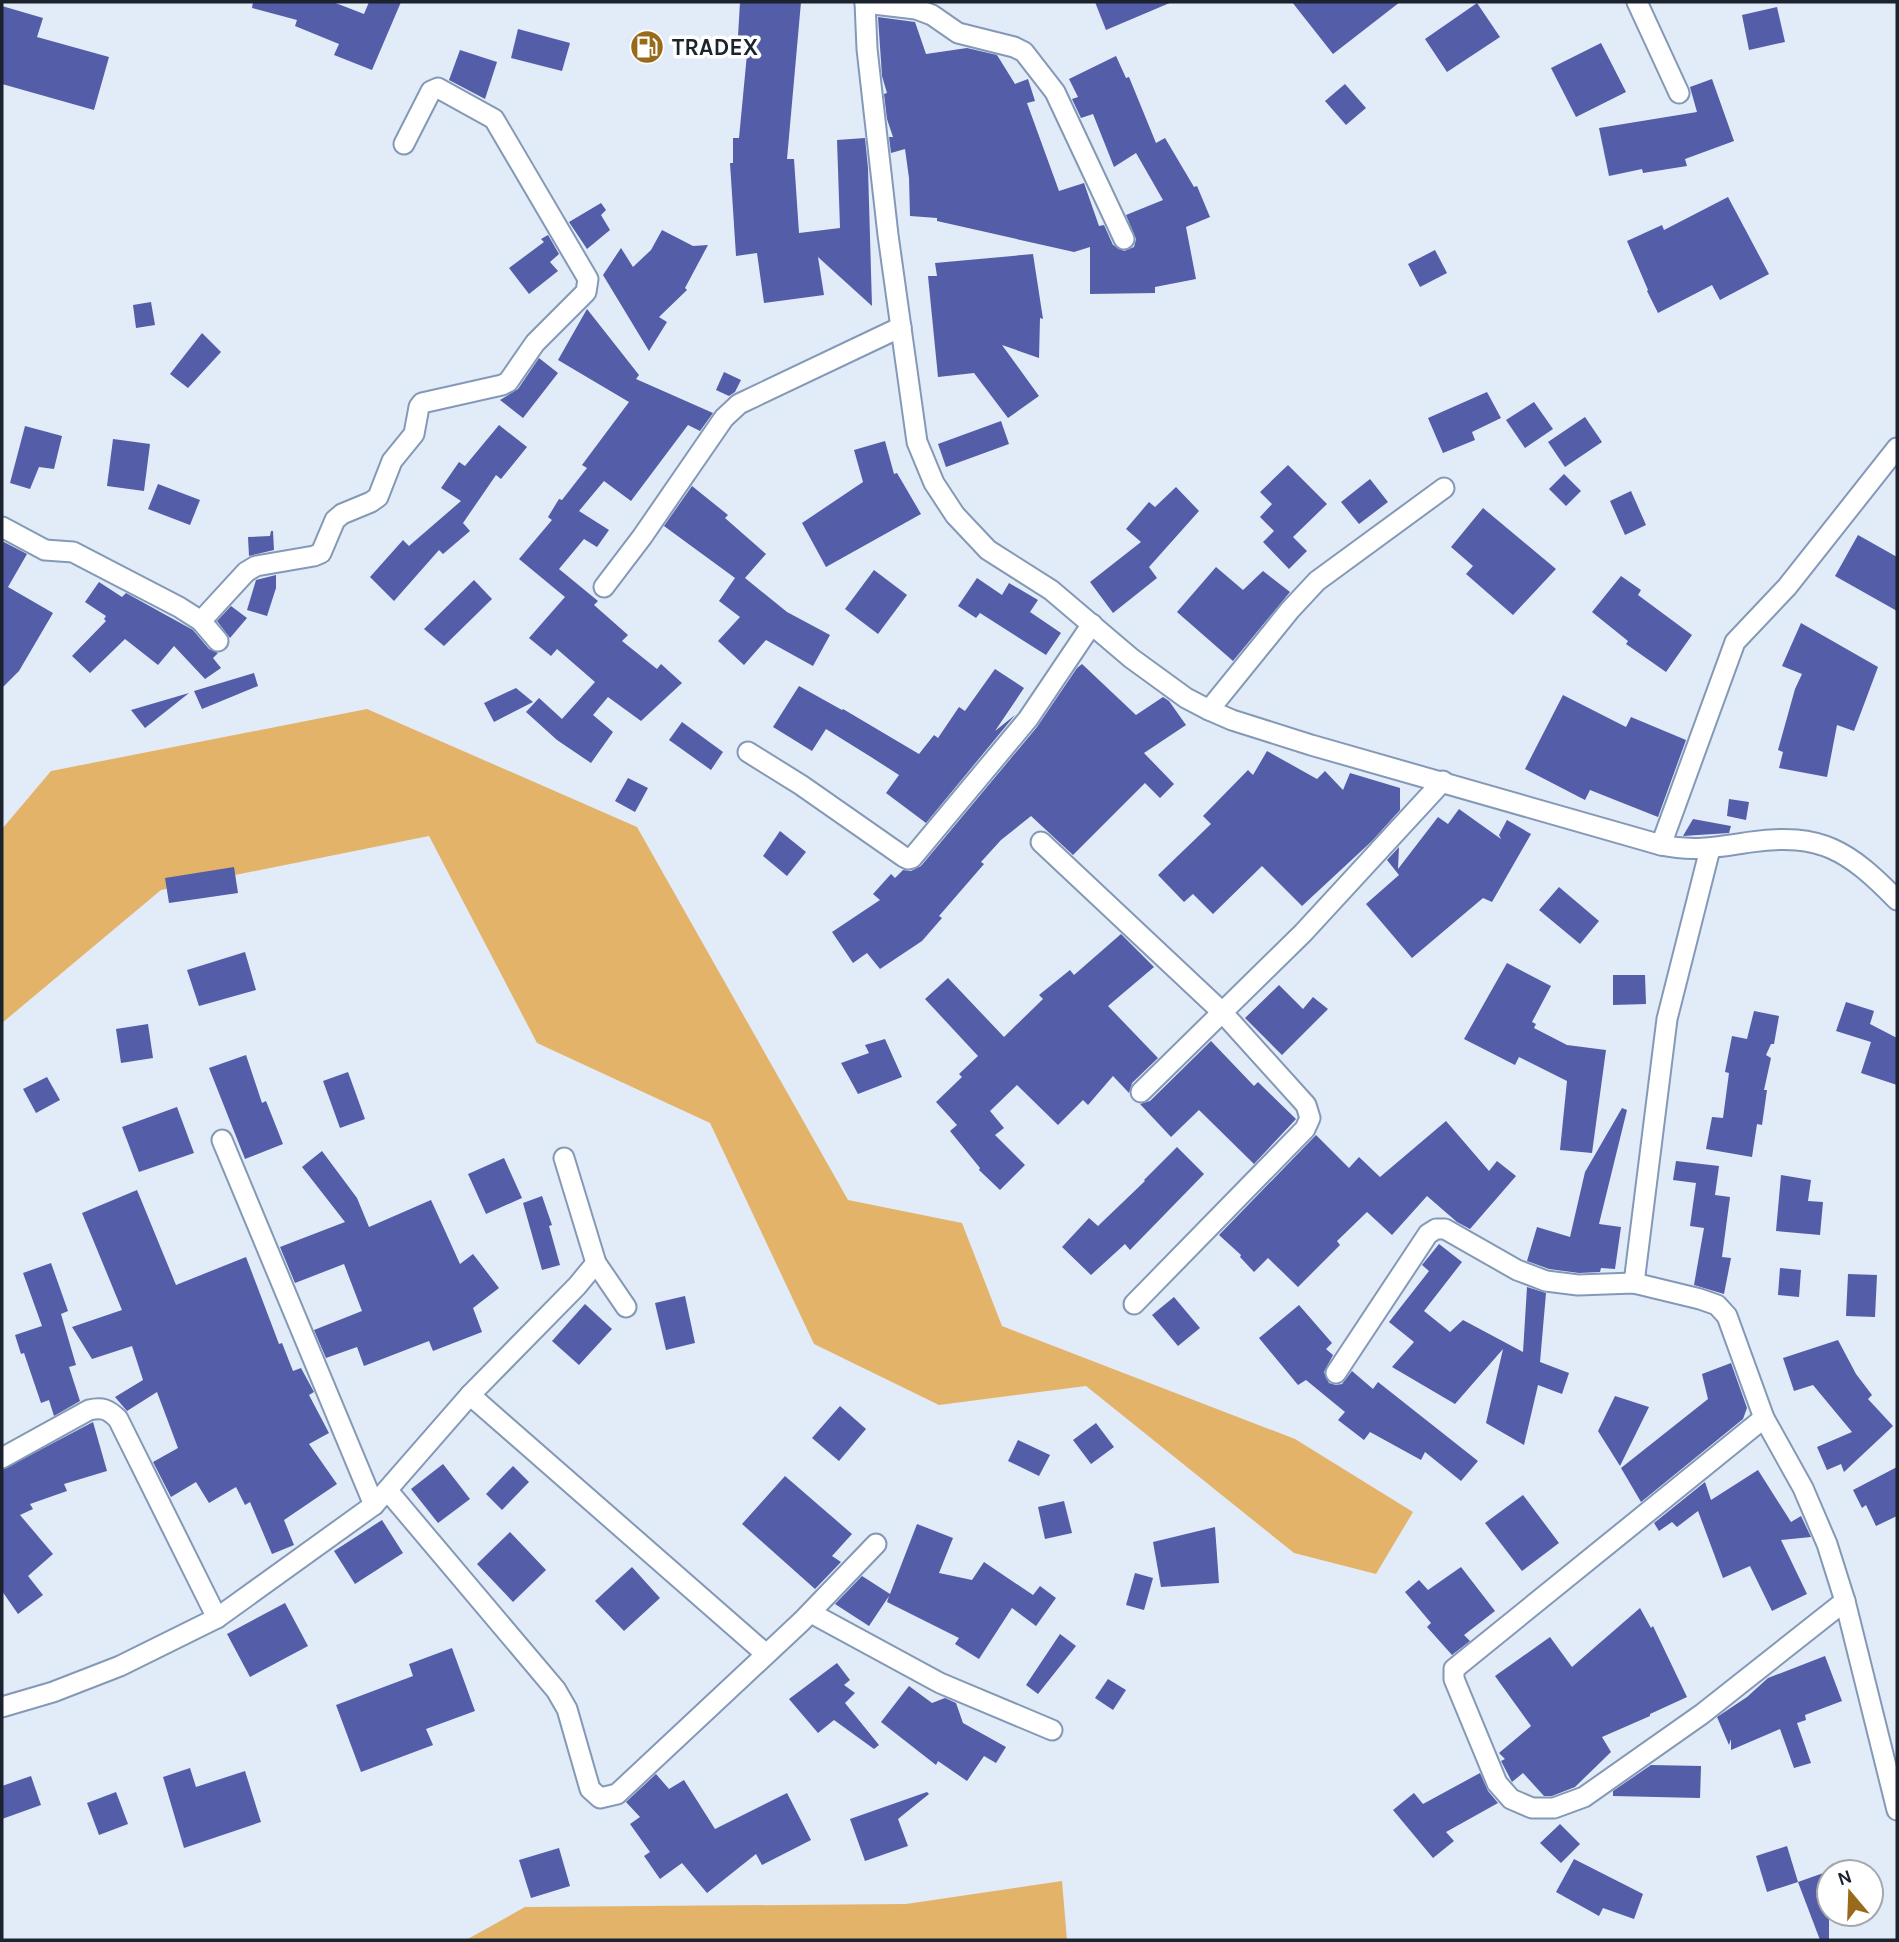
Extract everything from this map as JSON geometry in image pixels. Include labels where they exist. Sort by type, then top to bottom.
[{"type":"street","points":[[1124,239],[1055,92],[1024,52],[958,33],[932,15],[916,9],[865,2],[867,48],[888,235],[917,442],[934,483],[955,515],[988,550],[1051,590],[1131,658],[1186,698],[1232,720],[1311,745],[1685,850],[1779,839],[1805,839],[1842,853],[1866,869],[1897,900]]},
{"type":"street","points":[[1637,2],[1679,93]]},
{"type":"street","points":[[201,621],[246,572],[256,566],[314,556],[321,552],[335,520],[378,497],[392,461],[414,434],[422,403],[508,382],[535,343],[586,292],[588,279],[494,120],[438,88],[431,91],[404,144]]},
{"type":"street","points":[[604,587],[724,418],[739,404],[901,327]]},
{"type":"street","points":[[1661,845],[1735,642],[1787,587],[1897,447]]},
{"type":"street","points":[[1209,710],[1317,581],[1444,488]]},
{"type":"street","points":[[2,527],[45,550],[73,552],[179,607],[201,621],[218,640]]},
{"type":"street","points":[[748,752],[801,785],[904,857],[912,858],[1028,719],[1092,624]]},
{"type":"street","points":[[1141,1092],[1303,933],[1443,781]]},
{"type":"street","points":[[1041,842],[1222,1012],[1306,1105],[1310,1118],[1305,1129],[1134,1304]]},
{"type":"street","points":[[1634,1283],[1667,1019],[1710,849]]},
{"type":"street","points":[[222,1140],[381,1498],[526,1652],[556,1690],[567,1709],[590,1789],[600,1798],[617,1794],[810,1613],[876,1544]]},
{"type":"street","points":[[564,1158],[596,1263],[626,1307]]},
{"type":"street","points":[[1336,1373],[1429,1234],[1436,1229],[1445,1229],[1517,1270],[1546,1281],[1578,1285],[1634,1283],[1717,1305],[1727,1316],[1764,1418],[1803,1488],[1827,1544],[1845,1601],[1897,1810]]},
{"type":"street","points":[[2,1707],[53,1692],[120,1666],[217,1618],[381,1498],[470,1395],[577,1286],[596,1263]]},
{"type":"street","points":[[470,1395],[766,1654]]},
{"type":"street","points":[[2,1458],[89,1410],[100,1408],[110,1411],[118,1419],[217,1618]]},
{"type":"street","points":[[1764,1418],[1454,1669],[1454,1679],[1497,1783],[1511,1799],[1532,1808],[1554,1808],[1584,1797],[1702,1714],[1845,1601]]},
{"type":"street","points":[[810,1613],[940,1683],[1052,1730]]},
{"type":"shaded area","points":[[367,709],[637,827],[848,1200],[962,1223],[1002,1326],[1295,1439],[1413,1512],[1376,1574],[1294,1553],[1086,1386],[939,1405],[814,1344],[710,1123],[537,1043],[429,836],[161,890],[2,1023],[2,829],[51,771]]},
{"type":"shaded area","points":[[1062,1881],[1067,1940],[466,1940],[525,1907],[906,1904]]},
{"type":"building","points":[[253,2],[333,2],[364,14],[369,2],[401,2],[372,70],[334,55],[339,44],[295,26],[297,20],[252,8]]},
{"type":"building","points":[[740,2],[801,2],[787,159],[794,159],[799,233],[840,228],[837,140],[865,138],[872,306],[818,257],[824,295],[764,303],[757,253],[736,256],[730,163],[733,163],[733,138],[739,138],[747,54],[737,54]]},
{"type":"building","points":[[1095,2],[1172,2],[1106,30]]},
{"type":"building","points":[[1292,2],[1400,2],[1333,54]]},
{"type":"building","points":[[1477,3],[1500,37],[1447,72],[1425,39]]},
{"type":"building","points":[[2,6],[43,18],[37,37],[109,57],[94,110],[2,84]]},
{"type":"building","points":[[1777,7],[1785,42],[1749,50],[1742,15]]},
{"type":"building","points":[[878,17],[915,22],[926,54],[967,48],[997,55],[1015,84],[1028,79],[1035,101],[1027,103],[1059,191],[1084,183],[1099,226],[1104,225],[1113,245],[1124,251],[1134,247],[1136,239],[1126,215],[1163,200],[1136,153],[1114,167],[1093,114],[1081,118],[1072,99],[1078,97],[1069,79],[1116,56],[1126,78],[1129,77],[1156,143],[1165,138],[1194,187],[1197,186],[1210,217],[1186,227],[1196,279],[1155,287],[1155,293],[1090,294],[1090,247],[1074,252],[937,221],[937,218],[910,216],[905,149],[891,153],[889,137],[893,137],[887,119],[884,94],[887,93],[882,76]]},
{"type":"building","points":[[518,29],[570,43],[562,71],[511,58]]},
{"type":"building","points":[[1601,43],[1626,92],[1576,117],[1551,68]]},
{"type":"building","points":[[460,50],[497,62],[485,99],[449,80]]},
{"type":"building","points":[[1712,79],[1734,141],[1685,159],[1687,166],[1643,173],[1642,169],[1609,176],[1599,128],[1697,112],[1690,87]]},
{"type":"building","points":[[1345,84],[1366,108],[1346,125],[1325,101]]},
{"type":"building","points":[[1728,197],[1769,274],[1720,300],[1712,285],[1658,313],[1627,241],[1662,225],[1664,230]]},
{"type":"building","points":[[601,203],[606,210],[601,215],[610,230],[587,249],[569,222]]},
{"type":"building","points":[[662,230],[693,246],[708,245],[685,288],[687,290],[659,317],[667,322],[649,351],[603,275],[621,248],[633,267],[651,250]]},
{"type":"building","points":[[548,235],[559,254],[550,262],[558,271],[529,294],[509,268],[544,242],[541,239]]},
{"type":"building","points":[[1435,250],[1447,273],[1420,287],[1408,264]]},
{"type":"building","points":[[1033,254],[1043,319],[1040,318],[1039,358],[1002,345],[1039,396],[1008,418],[974,373],[938,377],[928,276],[937,276],[935,263]]},
{"type":"building","points":[[151,302],[155,325],[136,328],[133,305]]},
{"type":"building","points":[[587,309],[639,375],[636,379],[713,413],[700,431],[688,425],[631,501],[604,481],[579,511],[609,530],[597,547],[584,539],[559,569],[598,601],[594,605],[628,635],[622,641],[657,669],[661,664],[682,683],[641,721],[608,697],[593,715],[613,732],[591,763],[557,740],[526,712],[539,698],[562,719],[595,682],[557,649],[551,656],[529,638],[565,597],[519,559],[552,520],[548,517],[559,499],[562,500],[587,468],[582,465],[629,402],[558,360]]},
{"type":"building","points":[[202,333],[221,352],[188,388],[170,374]]},
{"type":"building","points":[[539,358],[558,373],[523,418],[500,400],[518,389]]},
{"type":"building","points":[[724,372],[741,380],[735,392],[729,396],[716,390]]},
{"type":"building","points":[[1487,392],[1501,418],[1472,432],[1475,440],[1443,453],[1428,418]]},
{"type":"building","points":[[1534,402],[1553,429],[1525,448],[1506,420]]},
{"type":"building","points":[[1585,417],[1602,442],[1565,467],[1548,442]]},
{"type":"building","points":[[1001,421],[1009,444],[946,467],[938,444]]},
{"type":"building","points":[[499,425],[527,447],[501,479],[496,475],[463,523],[470,531],[443,554],[439,550],[394,601],[370,577],[403,540],[409,546],[461,501],[441,488],[459,462],[465,466]]},
{"type":"building","points":[[25,426],[62,436],[54,469],[39,467],[30,489],[10,483]]},
{"type":"building","points":[[113,439],[150,444],[144,491],[107,486]]},
{"type":"building","points":[[885,441],[894,474],[897,473],[921,514],[826,567],[802,523],[863,482],[854,450]]},
{"type":"building","points":[[1288,465],[1327,504],[1293,537],[1307,551],[1289,569],[1263,542],[1274,531],[1260,517],[1272,504],[1260,492]]},
{"type":"building","points":[[1564,474],[1581,491],[1566,506],[1549,489]]},
{"type":"building","points":[[1370,479],[1388,502],[1359,524],[1341,502]]},
{"type":"building","points":[[158,484],[200,500],[190,525],[148,509]]},
{"type":"building","points":[[692,486],[728,515],[725,518],[766,554],[745,578],[787,612],[830,635],[813,666],[766,640],[744,665],[718,641],[740,617],[719,601],[735,578],[664,526]]},
{"type":"building","points":[[1176,487],[1199,511],[1149,567],[1157,578],[1113,613],[1090,582],[1141,542],[1126,529],[1149,502],[1155,507]]},
{"type":"building","points":[[1631,491],[1646,525],[1625,535],[1610,501]]},
{"type":"building","points":[[1483,508],[1556,569],[1513,615],[1466,574],[1473,566],[1451,547]]},
{"type":"building","points":[[271,531],[274,550],[249,556],[248,537],[270,536]]},
{"type":"building","points":[[1858,535],[1897,557],[1897,611],[1835,576]]},
{"type":"building","points":[[2,541],[27,554],[8,587],[53,613],[19,671],[2,688]]},
{"type":"building","points":[[1216,567],[1243,590],[1263,571],[1290,592],[1233,661],[1177,612]]},
{"type":"building","points":[[874,570],[907,595],[878,634],[845,609]]},
{"type":"building","points":[[276,575],[276,588],[267,616],[247,610],[256,580]]},
{"type":"building","points":[[1621,576],[1641,590],[1638,595],[1692,635],[1666,672],[1626,644],[1628,641],[1592,612]]},
{"type":"building","points":[[977,578],[1002,595],[1009,583],[1038,600],[1030,612],[1061,633],[1046,655],[980,613],[976,618],[958,606]]},
{"type":"building","points":[[474,580],[492,599],[444,646],[424,629]]},
{"type":"building","points":[[99,582],[122,597],[126,593],[193,630],[209,649],[218,653],[213,658],[221,668],[205,679],[174,646],[158,665],[125,639],[90,673],[72,656],[106,621],[106,616],[85,602]]},
{"type":"building","points":[[231,606],[247,618],[230,638],[217,621]]},
{"type":"building","points":[[1801,623],[1878,667],[1854,731],[1837,725],[1827,777],[1779,768],[1783,752],[1778,750],[1795,689],[1802,674],[1782,666]]},
{"type":"building","points":[[1082,664],[1136,715],[1163,697],[1169,701],[1186,725],[1144,753],[1174,784],[1160,798],[1145,783],[1073,855],[1031,816],[1001,840],[981,862],[984,864],[939,916],[942,918],[922,941],[880,969],[867,953],[853,963],[832,932],[880,900],[873,894],[891,874],[895,878],[903,870],[911,871],[921,866],[1037,727]]},
{"type":"building","points":[[995,669],[1024,688],[995,731],[1015,715],[926,823],[886,793],[899,775],[871,757],[826,729],[812,751],[773,727],[799,686],[919,754],[934,735],[938,738],[959,707],[965,711]]},
{"type":"building","points":[[254,673],[258,686],[202,709],[194,691]]},
{"type":"building","points":[[516,688],[533,702],[494,722],[484,703]]},
{"type":"building","points":[[189,693],[145,728],[131,710]]},
{"type":"building","points":[[1563,695],[1626,727],[1631,717],[1686,740],[1658,817],[1590,790],[1585,800],[1525,769]]},
{"type":"building","points":[[682,722],[723,752],[711,770],[669,740]]},
{"type":"building","points":[[1267,751],[1317,779],[1325,771],[1343,790],[1350,773],[1400,788],[1400,810],[1372,841],[1302,906],[1262,866],[1213,914],[1193,894],[1184,902],[1158,875],[1211,824],[1203,816],[1248,770],[1253,775]]},
{"type":"building","points":[[628,778],[648,788],[635,812],[615,801]]},
{"type":"building","points":[[1729,799],[1749,802],[1746,820],[1727,816]]},
{"type":"building","points":[[1459,809],[1501,839],[1499,835],[1507,820],[1531,834],[1492,902],[1483,898],[1412,958],[1366,904],[1399,875],[1387,860],[1399,847],[1398,869],[1438,817],[1448,824]]},
{"type":"building","points":[[1693,819],[1731,826],[1729,833],[1683,836]]},
{"type":"building","points":[[780,831],[806,852],[787,876],[763,856]]},
{"type":"building","points":[[234,867],[238,893],[169,903],[165,878]]},
{"type":"building","points":[[1559,887],[1599,921],[1580,944],[1539,910]]},
{"type":"building","points":[[1121,934],[1154,967],[1108,1006],[1158,1058],[1132,1083],[1129,1093],[1113,1076],[1088,1105],[1083,1100],[1058,1125],[1017,1085],[990,1111],[1004,1128],[995,1135],[1025,1165],[1000,1190],[979,1170],[950,1131],[957,1125],[936,1102],[962,1077],[959,1074],[978,1056],[925,999],[948,978],[1004,1037],[1043,999],[1039,995],[1070,970],[1074,975]]},
{"type":"building","points":[[245,952],[256,990],[199,1006],[187,970]]},
{"type":"building","points":[[1507,963],[1551,986],[1532,1022],[1536,1024],[1534,1028],[1567,1045],[1606,1050],[1592,1153],[1560,1150],[1567,1081],[1519,1057],[1515,1065],[1464,1039]]},
{"type":"building","points":[[1613,975],[1645,975],[1646,1004],[1613,1005]]},
{"type":"building","points":[[1279,985],[1303,1009],[1313,997],[1328,1009],[1282,1055],[1245,1018]]},
{"type":"building","points":[[1846,1002],[1874,1011],[1870,1024],[1897,1038],[1897,1085],[1861,1073],[1871,1042],[1836,1031]]},
{"type":"building","points":[[1754,1011],[1779,1016],[1774,1044],[1771,1044],[1766,1055],[1771,1058],[1764,1090],[1767,1090],[1762,1125],[1757,1124],[1752,1157],[1706,1149],[1712,1117],[1723,1118],[1729,1073],[1725,1072],[1732,1036],[1747,1039]]},
{"type":"building","points":[[148,1024],[153,1058],[121,1063],[116,1029]]},
{"type":"building","points":[[885,1039],[902,1077],[858,1094],[841,1063],[869,1053],[865,1045]]},
{"type":"building","points":[[1211,1041],[1254,1086],[1258,1082],[1296,1119],[1254,1164],[1199,1110],[1171,1137],[1140,1104],[1150,1101]]},
{"type":"building","points":[[246,1055],[262,1103],[266,1101],[283,1144],[245,1159],[209,1068]]},
{"type":"building","points":[[348,1072],[365,1119],[340,1128],[323,1081]]},
{"type":"building","points":[[47,1077],[60,1100],[36,1113],[23,1089]]},
{"type":"building","points":[[177,1107],[194,1153],[139,1172],[122,1127]]},
{"type":"building","points":[[1622,1108],[1627,1110],[1599,1224],[1621,1227],[1615,1269],[1601,1268],[1600,1272],[1579,1273],[1549,1269],[1527,1261],[1537,1227],[1570,1237],[1585,1172]]},
{"type":"building","points":[[1446,1121],[1489,1171],[1497,1161],[1516,1176],[1470,1229],[1457,1222],[1427,1196],[1392,1235],[1367,1212],[1337,1241],[1340,1245],[1298,1287],[1268,1258],[1254,1272],[1241,1255],[1219,1235],[1316,1135],[1349,1168],[1359,1157],[1380,1177]]},
{"type":"building","points":[[1177,1147],[1204,1174],[1130,1250],[1125,1244],[1091,1275],[1062,1247],[1089,1218],[1098,1226]]},
{"type":"building","points":[[322,1151],[357,1198],[369,1227],[431,1200],[460,1264],[473,1254],[499,1288],[473,1308],[482,1332],[433,1351],[429,1341],[364,1366],[357,1347],[326,1358],[314,1330],[362,1311],[344,1264],[295,1283],[280,1247],[345,1222],[302,1167]]},
{"type":"building","points":[[504,1158],[522,1198],[486,1214],[468,1174]]},
{"type":"building","points":[[1676,1161],[1719,1166],[1715,1195],[1730,1197],[1722,1257],[1731,1258],[1724,1294],[1694,1285],[1704,1228],[1690,1226],[1696,1183],[1673,1180]]},
{"type":"building","points":[[1781,1175],[1811,1180],[1808,1201],[1823,1202],[1820,1235],[1776,1231]]},
{"type":"building","points":[[137,1190],[176,1285],[246,1257],[279,1344],[282,1343],[293,1371],[301,1368],[314,1392],[309,1395],[329,1433],[309,1444],[337,1484],[284,1520],[294,1545],[272,1554],[250,1502],[245,1505],[236,1487],[209,1503],[196,1482],[171,1497],[153,1462],[178,1448],[157,1392],[127,1411],[115,1397],[143,1380],[132,1346],[92,1359],[72,1327],[122,1310],[82,1213]]},
{"type":"building","points":[[542,1196],[552,1225],[549,1226],[560,1265],[542,1270],[523,1203]]},
{"type":"building","points":[[1439,1244],[1462,1262],[1424,1311],[1450,1332],[1463,1320],[1523,1352],[1527,1287],[1546,1293],[1540,1362],[1569,1373],[1562,1394],[1538,1385],[1524,1445],[1486,1423],[1503,1349],[1455,1404],[1392,1367],[1414,1342],[1389,1322],[1429,1271],[1422,1265]]},
{"type":"building","points":[[51,1263],[68,1311],[61,1314],[76,1365],[69,1367],[80,1401],[54,1416],[49,1400],[41,1403],[15,1335],[42,1326],[23,1273]]},
{"type":"building","points":[[1780,1268],[1801,1270],[1799,1297],[1778,1295]]},
{"type":"building","points":[[1848,1274],[1877,1275],[1875,1317],[1846,1316]]},
{"type":"building","points":[[685,1296],[695,1343],[666,1350],[655,1303]]},
{"type":"building","points":[[1174,1297],[1200,1328],[1178,1346],[1152,1315]]},
{"type":"building","points":[[585,1304],[612,1329],[579,1365],[552,1341]]},
{"type":"building","points":[[1299,1305],[1332,1343],[1326,1349],[1333,1355],[1324,1372],[1329,1383],[1342,1384],[1352,1371],[1373,1389],[1378,1382],[1478,1461],[1461,1481],[1425,1452],[1421,1460],[1370,1432],[1364,1440],[1338,1420],[1345,1412],[1306,1380],[1298,1385],[1259,1338]]},
{"type":"building","points":[[1838,1340],[1856,1374],[1872,1395],[1868,1399],[1893,1426],[1844,1472],[1841,1464],[1827,1470],[1817,1447],[1852,1432],[1813,1385],[1794,1391],[1783,1358]]},
{"type":"building","points":[[1731,1363],[1747,1408],[1743,1419],[1641,1502],[1621,1468],[1708,1399],[1702,1374]]},
{"type":"building","points":[[1615,1396],[1649,1407],[1620,1466],[1598,1431]]},
{"type":"building","points":[[840,1406],[866,1429],[839,1461],[812,1438]]},
{"type":"building","points":[[93,1422],[107,1471],[64,1484],[67,1491],[30,1504],[33,1509],[20,1515],[53,1554],[28,1576],[43,1595],[18,1614],[2,1591],[2,1470]]},
{"type":"building","points":[[1096,1423],[1114,1447],[1091,1464],[1073,1440]]},
{"type":"building","points":[[1018,1440],[1050,1455],[1039,1476],[1008,1461]]},
{"type":"building","points":[[443,1464],[470,1499],[438,1523],[411,1489]]},
{"type":"building","points":[[513,1466],[529,1482],[502,1510],[486,1494]]},
{"type":"building","points":[[1897,1467],[1897,1516],[1876,1526],[1866,1505],[1862,1508],[1853,1490]]},
{"type":"building","points":[[1758,1470],[1791,1522],[1801,1516],[1811,1537],[1781,1540],[1807,1594],[1772,1611],[1750,1566],[1723,1578],[1698,1511],[1677,1527],[1672,1522],[1659,1531],[1654,1523],[1705,1482],[1711,1500]]},
{"type":"building","points":[[785,1476],[852,1534],[832,1556],[841,1562],[815,1589],[742,1524]]},
{"type":"building","points":[[1523,1495],[1559,1543],[1522,1571],[1485,1523]]},
{"type":"building","points":[[1064,1501],[1072,1533],[1045,1539],[1038,1507]]},
{"type":"building","points":[[382,1520],[403,1553],[355,1584],[334,1551]]},
{"type":"building","points":[[917,1524],[953,1538],[939,1573],[972,1580],[984,1562],[1033,1595],[1040,1586],[1056,1598],[1036,1626],[1012,1608],[979,1659],[955,1644],[959,1638],[887,1602],[889,1596],[869,1626],[835,1604],[862,1576],[890,1594]]},
{"type":"building","points":[[1215,1527],[1219,1583],[1161,1587],[1153,1542]]},
{"type":"building","points":[[510,1532],[546,1570],[513,1602],[477,1564]]},
{"type":"building","points":[[632,1567],[660,1598],[624,1631],[595,1601]]},
{"type":"building","points":[[1461,1567],[1495,1611],[1464,1635],[1470,1641],[1452,1655],[1427,1627],[1431,1623],[1405,1592],[1419,1580],[1428,1590]]},
{"type":"building","points":[[1135,1573],[1153,1578],[1144,1610],[1126,1605]]},
{"type":"building","points":[[285,1603],[308,1646],[250,1677],[227,1634]]},
{"type":"building","points":[[1640,1608],[1651,1628],[1653,1626],[1687,1697],[1602,1737],[1611,1752],[1575,1787],[1552,1796],[1544,1796],[1523,1773],[1512,1782],[1501,1761],[1505,1759],[1499,1753],[1531,1726],[1495,1676],[1550,1637],[1572,1667]]},
{"type":"building","points":[[1060,1634],[1076,1646],[1038,1694],[1026,1685]]},
{"type":"building","points":[[452,1648],[475,1711],[426,1729],[433,1745],[361,1772],[336,1705],[413,1676],[409,1664]]},
{"type":"building","points":[[1825,1656],[1842,1701],[1805,1715],[1806,1720],[1797,1723],[1811,1763],[1794,1768],[1780,1729],[1731,1750],[1731,1739],[1729,1745],[1717,1717],[1747,1697],[1768,1678]]},
{"type":"building","points":[[837,1663],[850,1680],[844,1685],[855,1693],[845,1703],[879,1745],[874,1749],[834,1720],[818,1733],[789,1699]]},
{"type":"building","points":[[1108,1679],[1126,1690],[1113,1710],[1095,1698]]},
{"type":"building","points":[[909,1686],[932,1703],[945,1698],[956,1703],[963,1723],[1006,1747],[996,1763],[984,1756],[967,1781],[938,1761],[936,1765],[881,1722]]},
{"type":"building","points":[[1651,1765],[1701,1766],[1700,1798],[1613,1796],[1613,1791]]},
{"type":"building","points":[[190,1768],[196,1787],[245,1771],[261,1822],[184,1848],[163,1777]]},
{"type":"building","points":[[1480,1773],[1488,1791],[1498,1803],[1446,1832],[1454,1841],[1433,1858],[1393,1810],[1414,1793],[1423,1804]]},
{"type":"building","points":[[656,1774],[669,1789],[684,1780],[715,1829],[787,1793],[811,1840],[762,1865],[756,1854],[707,1893],[682,1863],[660,1879],[644,1856],[650,1852],[630,1824],[640,1817],[626,1802]]},
{"type":"building","points":[[31,1776],[41,1805],[2,1819],[2,1786]]},
{"type":"building","points":[[116,1792],[128,1824],[99,1835],[87,1803]]},
{"type":"building","points":[[927,1792],[929,1794],[898,1819],[908,1846],[865,1861],[850,1819]]},
{"type":"building","points":[[1560,1824],[1580,1844],[1561,1863],[1540,1843]]},
{"type":"building","points":[[1787,1846],[1798,1882],[1767,1892],[1756,1856]]},
{"type":"building","points":[[559,1848],[570,1886],[531,1898],[519,1860]]},
{"type":"building","points":[[1574,1859],[1643,1894],[1634,1919],[1603,1908],[1599,1916],[1556,1892]]},
{"type":"building","points":[[1815,1876],[1815,1927],[1798,1882]]},
{"type":"building","points":[[1815,1928],[1829,1928],[1829,1940],[1820,1940]]},
{"type":"place","name":"TRADEX","points":[[647,47]]}]
